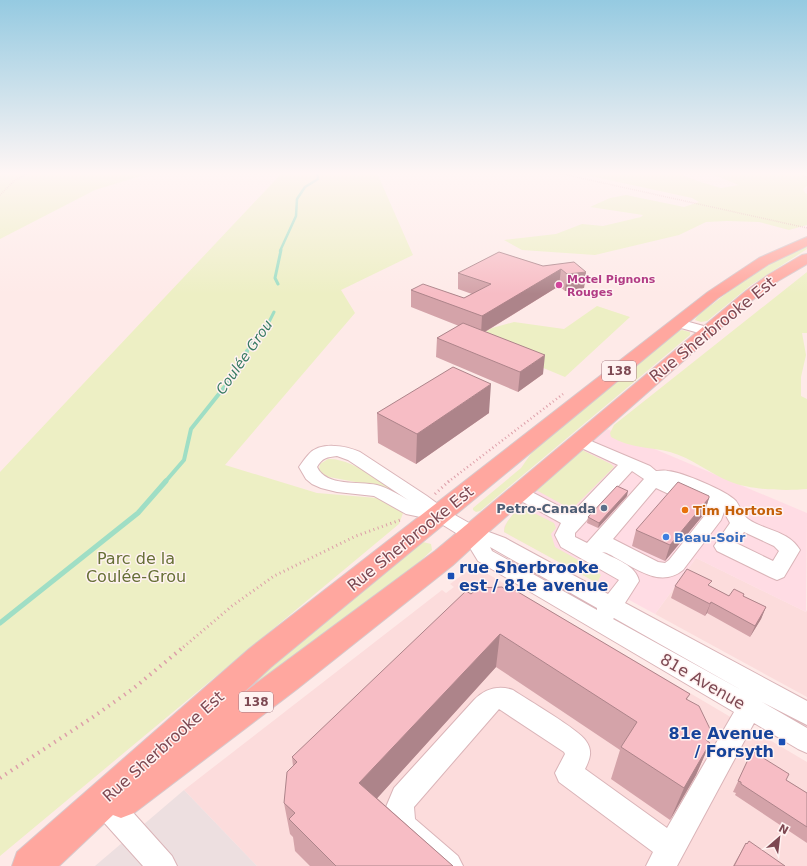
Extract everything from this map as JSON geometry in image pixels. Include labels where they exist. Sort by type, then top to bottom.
[{"type":"main road","name":"Rue Sherbrooke Est","points":[[33,864],[260,658],[713,295],[750,269],[779,253],[807,241]]},
{"type":"main road","name":"Rue Sherbrooke Est","points":[[33,864],[286,680],[444,558],[518,492],[706,331],[751,294],[807,258]]},
{"type":"street","points":[[678,323],[706,331]]},
{"type":"street","points":[[579,441],[644,470],[653,478],[714,509],[716,512],[676,565],[670,570],[663,571],[654,569],[594,548],[565,540],[564,535],[566,530],[629,464]]},
{"type":"street","points":[[338,451],[346,453],[354,456],[422,500],[439,514],[410,508],[375,490],[332,485],[321,482],[313,477],[309,472],[308,467],[315,456],[321,453],[338,451]]},
{"type":"street","points":[[594,548],[653,478],[668,476],[677,478],[720,498],[729,505],[740,523]]},
{"type":"street","points":[[518,492],[574,522]]},
{"type":"street","name":"81e Avenue","points":[[439,514],[471,533],[485,556],[531,572],[752,697],[807,741]]},
{"type":"street","points":[[594,548],[628,576],[629,581],[605,613]]},
{"type":"street","points":[[448,866],[404,828],[400,816],[400,807],[404,798],[490,700],[496,697],[504,698],[572,744],[577,750],[578,756],[568,773],[666,857],[742,722],[752,697]]},
{"type":"street","name":"81e Avenue","points":[[752,697],[807,714]]},
{"type":"street","points":[[110,808],[162,866]]},
{"type":"path","points":[[741,213],[807,228]]},
{"type":"path","points":[[0,778],[93,717],[134,688],[232,606],[274,576],[356,536],[408,517]]},
{"type":"shaded area","points":[[607,429],[807,513],[806,612],[696,558],[655,614],[504,532],[504,527],[507,522],[536,490]]},
{"type":"shaded area","points":[[696,558],[806,612],[807,610],[807,697],[655,614]]},
{"type":"shaded area","points":[[473,567],[476,567],[807,762],[807,866],[257,866],[184,790],[442,590],[446,593],[454,587],[450,584]]},
{"type":"shaded area","points":[[184,790],[257,866],[95,866]]},
{"type":"green space","points":[[0,213],[50,213],[0,239]]},
{"type":"green space","name":"Parc de la Coulée-Grou","points":[[244,213],[395,213],[413,255],[341,290],[355,313],[225,465],[317,493],[377,498],[403,513],[399,524],[0,856],[0,472]]},
{"type":"green space","points":[[632,213],[807,213],[807,225],[789,230],[759,222],[706,222],[679,235],[595,255],[522,250],[504,240],[556,234],[582,224],[603,226],[641,217],[643,215]]},
{"type":"green space","points":[[807,245],[807,249],[751,285],[707,321],[701,322],[695,320],[703,311],[735,287],[770,264]]},
{"type":"green space","points":[[807,272],[807,333],[802,333],[806,355],[801,377],[801,396],[807,399],[807,489],[768,489],[739,485],[723,479],[693,462],[670,452],[632,445],[618,441],[611,437],[610,433],[614,425]]},
{"type":"green space","points":[[597,306],[630,317],[565,377],[474,339],[492,328],[514,322],[564,329]]},
{"type":"green space","points":[[682,330],[690,332],[690,335],[480,511],[476,512],[473,510],[473,508],[521,468],[537,445],[677,332]]},
{"type":"green space","points":[[582,450],[611,464],[614,467],[575,506],[570,508],[567,507],[536,490]]},
{"type":"green space","points":[[328,459],[349,463],[361,469],[374,476],[416,505],[382,487],[329,477],[321,474],[319,470],[320,464]]},
{"type":"green space","points":[[520,506],[554,523],[556,528],[551,534],[555,547],[596,570],[601,575],[597,583],[504,532],[507,521]]},
{"type":"green space","points":[[423,542],[431,544],[432,550],[416,565],[237,698],[236,696],[415,545]]},
{"type":"building","points":[[499,252],[543,266],[574,262],[586,272],[567,274],[561,269],[482,316],[411,290],[423,284],[464,298],[491,284],[458,273]]},
{"type":"building","points":[[463,323],[545,355],[520,372],[437,338]]},
{"type":"building","points":[[453,367],[491,384],[417,434],[377,413]]},
{"type":"building","points":[[678,482],[709,496],[709,498],[670,545],[636,530]]},
{"type":"building","points":[[617,486],[628,491],[599,523],[588,517]]},
{"type":"building","points":[[687,569],[712,581],[708,585],[729,596],[734,589],[744,594],[743,596],[766,607],[755,626],[711,602],[710,604],[675,586]]},
{"type":"building","points":[[502,587],[509,592],[513,589],[690,694],[686,699],[699,706],[711,731],[706,740],[710,743],[684,788],[621,747],[637,722],[500,634],[359,783],[453,866],[336,866],[289,819],[295,813],[284,803],[287,772],[297,762],[292,757],[466,591],[471,594],[478,588]]},
{"type":"building","points":[[752,751],[789,774],[786,780],[807,793],[807,827],[738,781]]},
{"type":"building","points":[[749,841],[785,866],[734,866],[746,843],[747,844]]},
{"type":"waterway","name":"Coulée Grou","points":[[280,251],[296,213]]},
{"type":"waterway","name":"Coulée Grou","points":[[278,284],[275,278],[281,250]]},
{"type":"waterway","name":"Coulée Grou","points":[[247,352],[250,344],[267,326],[274,312]]},
{"type":"waterway","name":"Coulée Grou","points":[[165,482],[184,460],[191,429],[242,365],[247,351]]},
{"type":"waterway","name":"Coulée Grou","points":[[0,623],[138,513],[166,481]]},
{"type":"place","name":"Motel Pignons Rouges","points":[[559,285]]},
{"type":"place","name":"Petro-Canada","points":[[604,508]]},
{"type":"place","name":"Tim Hortons","points":[[685,510]]},
{"type":"place","name":"Beau-Soir","points":[[666,537]]},
{"type":"place","name":"rue Sherbrooke est / 81e avenue","points":[[451,576]]},
{"type":"place","name":"81e Avenue / Forsyth","points":[[782,742]]}]
